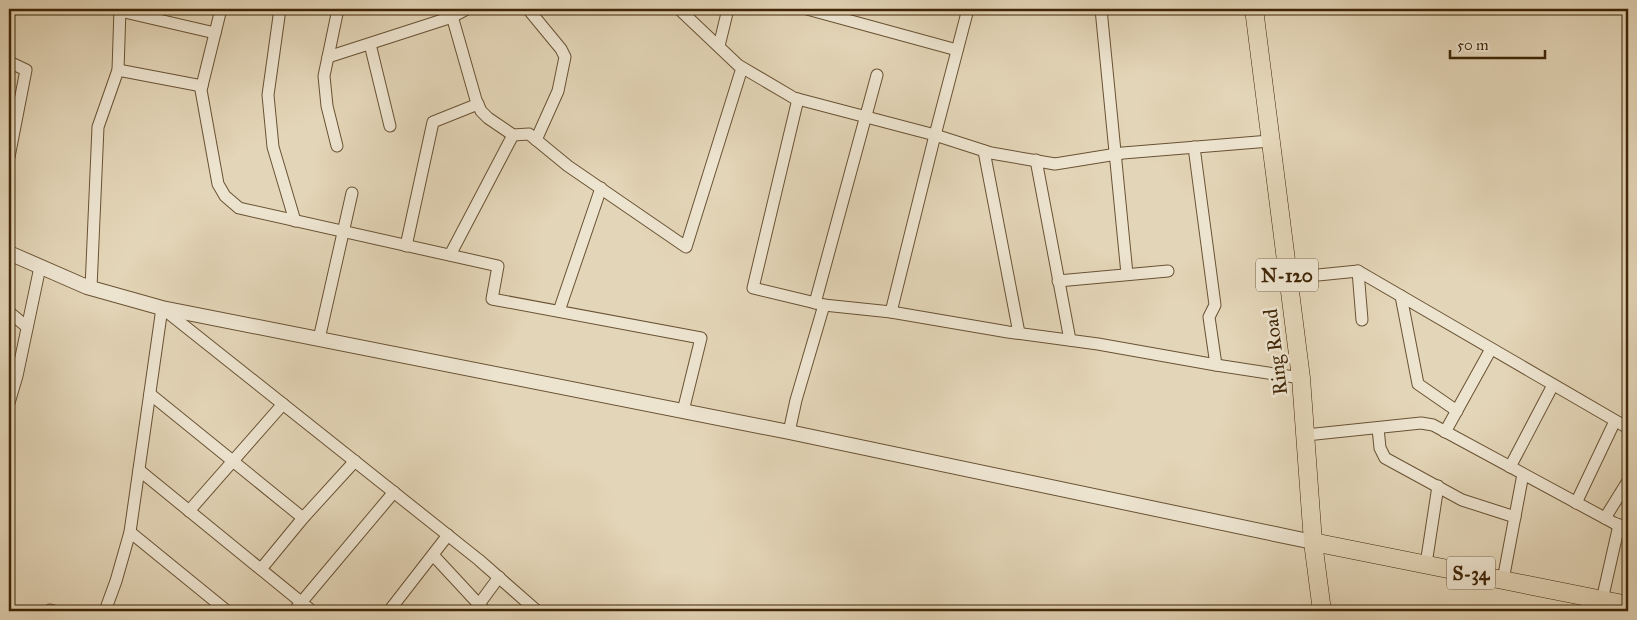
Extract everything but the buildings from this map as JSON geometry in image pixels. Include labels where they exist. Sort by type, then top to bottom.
[{"type":"main road","name":"Ring Road","points":[[1254,9],[1301,378],[1313,542]]},
{"type":"main road","name":"S-34","points":[[1313,542],[1628,605]]},
{"type":"main road","name":"N-120","points":[[1313,542],[1322,611]]},
{"type":"street","points":[[220,9],[201,90],[218,184],[226,196],[239,208],[498,266],[492,299],[701,338],[683,411]]},
{"type":"street","points":[[280,9],[268,95],[274,147],[295,221]]},
{"type":"street","points":[[337,146],[327,106],[324,76],[338,9]]},
{"type":"street","points":[[328,57],[467,9]]},
{"type":"street","points":[[528,9],[565,57],[558,91],[536,140]]},
{"type":"street","points":[[679,9],[742,68],[798,99],[935,135],[984,150],[1055,164],[1116,155],[1270,141]]},
{"type":"street","points":[[718,46],[728,9]]},
{"type":"street","points":[[810,9],[958,50]]},
{"type":"street","points":[[891,312],[968,9]]},
{"type":"street","points":[[1101,9],[1127,274]]},
{"type":"street","points":[[91,288],[98,127],[118,70],[120,10],[215,33]]},
{"type":"street","points":[[451,13],[478,104],[481,111],[488,118],[513,134],[529,134],[568,166],[686,247],[742,68]]},
{"type":"street","points":[[370,44],[390,126]]},
{"type":"street","points":[[9,62],[26,70],[12,122],[9,157]]},
{"type":"street","points":[[118,70],[202,86]]},
{"type":"street","points":[[789,432],[877,75]]},
{"type":"street","points":[[798,99],[753,288],[820,304],[891,312],[1301,378]]},
{"type":"street","points":[[406,246],[433,122],[478,104]]},
{"type":"street","points":[[450,255],[513,134]]},
{"type":"street","points":[[1194,148],[1215,305],[1209,317],[1216,365]]},
{"type":"street","points":[[984,150],[1018,333]]},
{"type":"street","points":[[1036,160],[1070,340]]},
{"type":"street","points":[[559,311],[601,188]]},
{"type":"street","points":[[319,339],[352,193]]},
{"type":"street","points":[[9,252],[91,288],[162,308],[789,432],[1313,542]]},
{"type":"street","points":[[9,403],[13,373],[28,327],[40,266]]},
{"type":"street","points":[[1058,281],[1168,271]]},
{"type":"street","points":[[1358,271],[1362,320]]},
{"type":"street","points":[[1288,278],[1358,271],[1628,428]]},
{"type":"street","points":[[1401,296],[1418,384],[1457,411]]},
{"type":"street","points":[[105,611],[130,532],[162,308]]},
{"type":"street","points":[[162,308],[448,535],[537,611]]},
{"type":"street","points":[[9,312],[28,327]]},
{"type":"street","points":[[1445,432],[1491,349]]},
{"type":"street","points":[[1510,467],[1554,385]]},
{"type":"street","points":[[150,394],[303,518]]},
{"type":"street","points":[[189,511],[283,404]]},
{"type":"street","points":[[1576,503],[1615,421]]},
{"type":"street","points":[[1306,435],[1421,423],[1433,425],[1576,503],[1624,526],[1602,600]]},
{"type":"street","points":[[1378,428],[1380,448],[1385,458],[1462,500],[1515,517]]},
{"type":"street","points":[[261,569],[303,518],[355,462]]},
{"type":"street","points":[[139,470],[261,569],[298,607],[312,611]]},
{"type":"street","points":[[1503,580],[1523,474]]},
{"type":"street","points":[[1605,518],[1628,481]]},
{"type":"street","points":[[1426,564],[1438,486]]},
{"type":"street","points":[[298,607],[394,492]]},
{"type":"street","points":[[130,532],[227,611]]},
{"type":"street","points":[[389,611],[448,535]]},
{"type":"street","points":[[432,555],[479,609],[499,577]]}]
